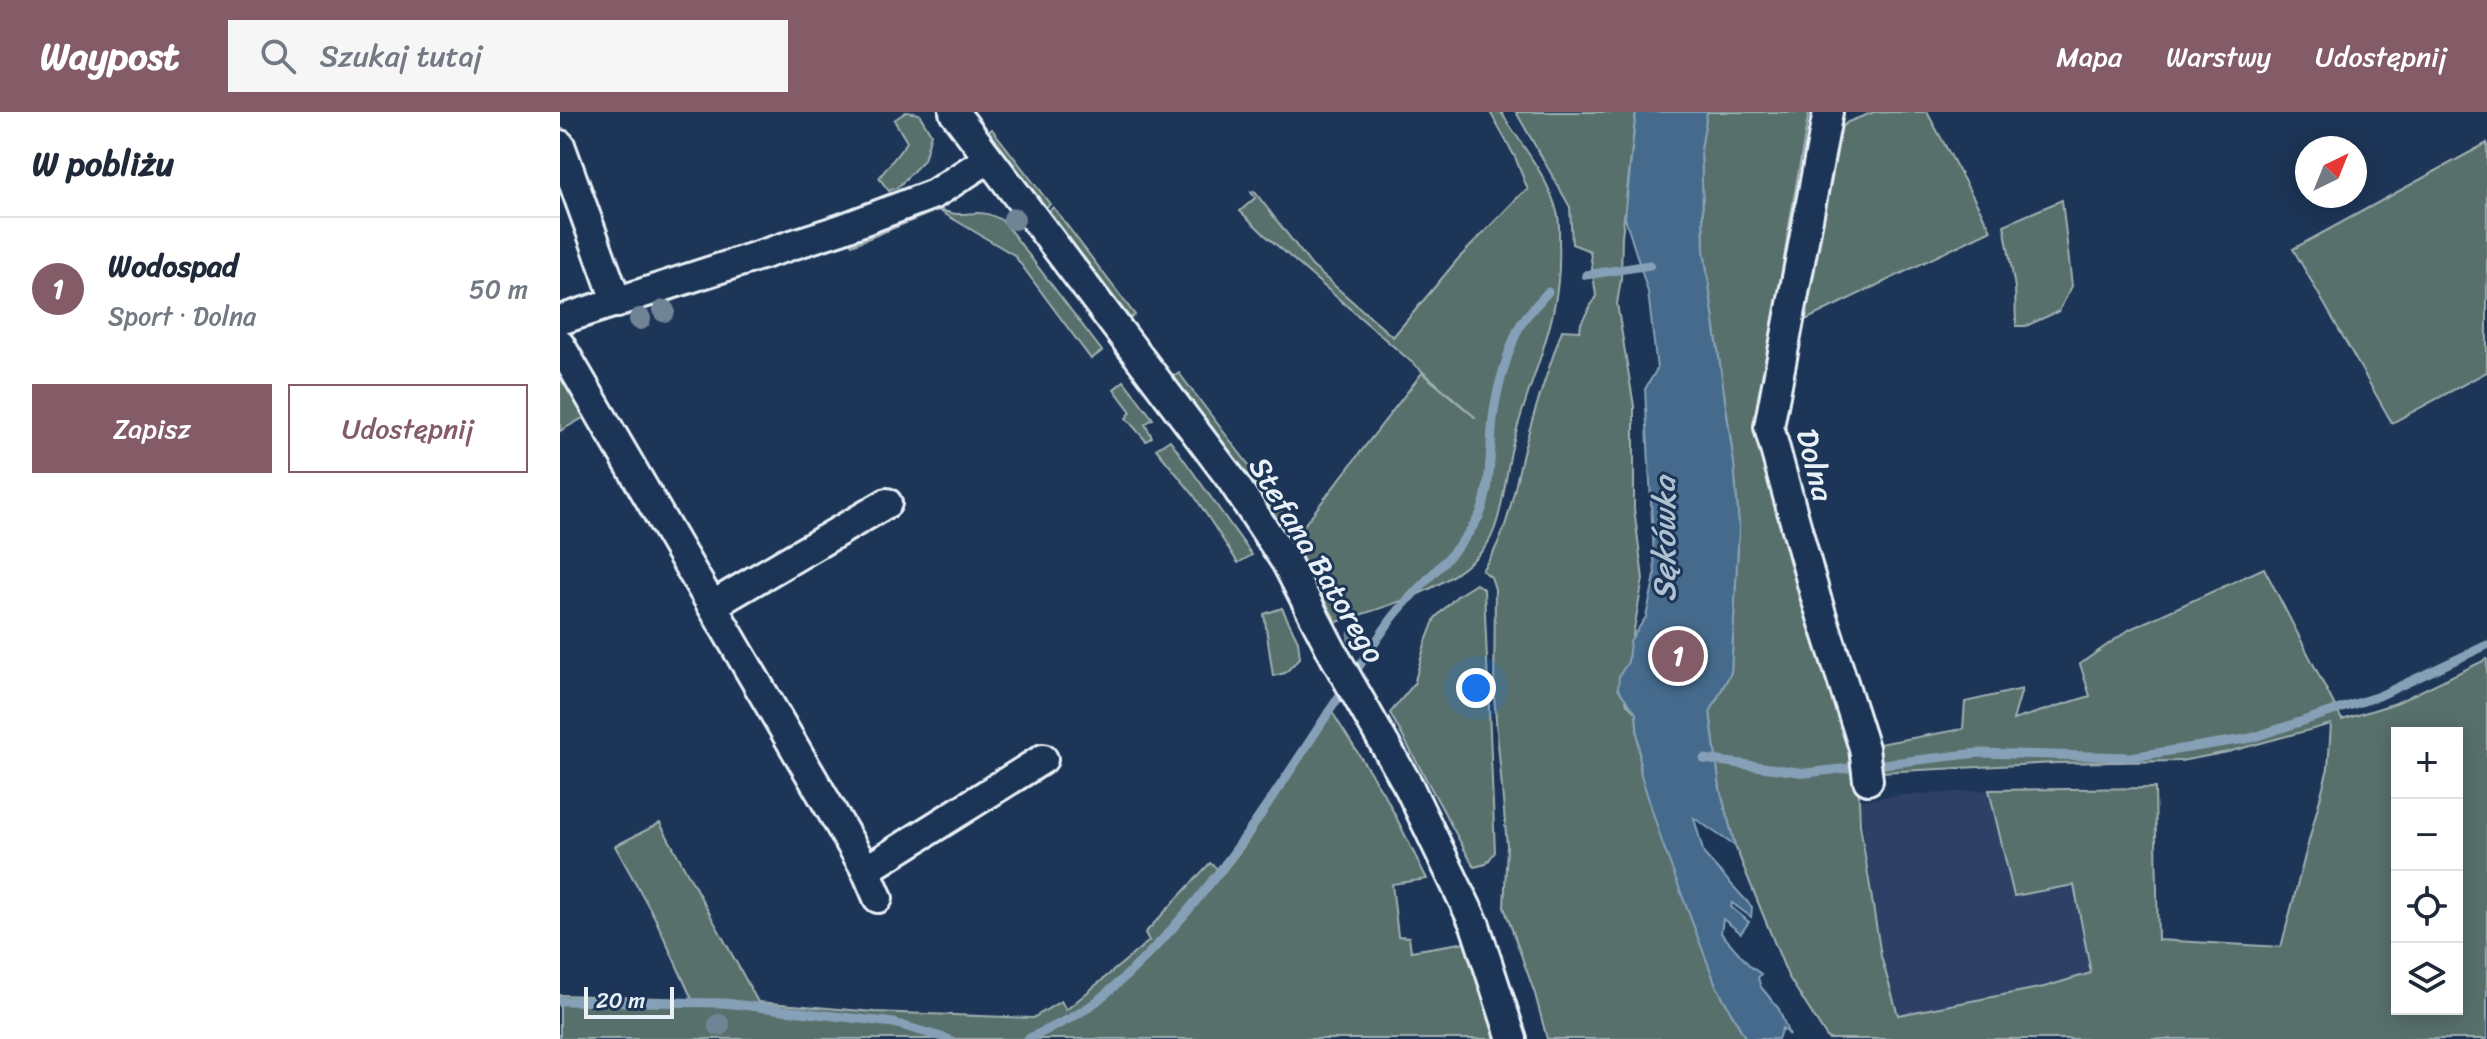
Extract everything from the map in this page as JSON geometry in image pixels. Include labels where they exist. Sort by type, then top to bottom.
[{"type":"street","name":"Stefana Batorego","points":[[954,112],[1231,479],[1286,562],[1335,657],[1409,787],[1475,925],[1512,1039]]},
{"type":"street","name":"Dolna","points":[[1828,112],[1769,427],[1816,598],[1864,748],[1868,780]]},
{"type":"street","points":[[560,145],[617,303]]},
{"type":"street","points":[[560,320],[841,229],[934,194],[988,159]]},
{"type":"street","points":[[560,345],[866,870],[878,898]]},
{"type":"street","points":[[713,605],[887,503]]},
{"type":"street","points":[[866,870],[1043,759]]},
{"type":"shaded area","points":[[1989,790],[2014,896],[2074,885],[2091,973],[2045,987],[1898,1015],[1881,956],[1859,801]]},
{"type":"green space","points":[[906,112],[919,114],[931,134],[924,160],[898,187],[889,191],[879,178],[907,142],[894,120]]},
{"type":"green space","points":[[1490,112],[1501,112],[1533,160],[1553,199],[1559,227],[1559,271],[1551,323],[1519,421],[1498,517],[1489,542],[1482,551],[1450,577],[1414,596],[1337,622],[1254,484],[1260,479],[1297,534],[1422,373],[1476,418],[1240,211],[1255,198],[1251,192],[1254,191],[1312,266],[1393,337],[1458,259],[1528,190],[1515,157]]},
{"type":"green space","points":[[1516,112],[1636,112],[1617,304],[1634,406],[1634,508],[1643,579],[1628,663],[1619,676],[1627,704],[1636,713],[1641,775],[1716,985],[1746,1039],[1547,1039],[1535,994],[1504,907],[1507,846],[1494,697],[1495,589],[1491,577],[1482,570],[1505,525],[1530,428],[1562,330],[1580,331],[1581,323],[1596,296],[1590,251],[1572,244],[1570,207]]},
{"type":"green space","points":[[1707,112],[1809,112],[1787,238],[1762,425],[1857,748],[1860,824],[1881,956],[1898,1015],[2044,987],[2091,973],[2074,885],[2014,896],[1989,790],[2155,788],[2158,940],[2281,947],[2328,768],[2331,724],[2228,752],[2181,761],[2056,763],[1881,772],[1873,745],[1963,729],[1965,702],[2022,689],[2013,720],[2090,696],[2080,664],[2130,629],[2264,568],[2342,720],[2396,703],[2487,659],[2487,1039],[1828,1039],[1788,976],[1735,846],[1720,789],[1710,712],[1731,672],[1739,527],[1734,464],[1704,251],[1701,149]]},
{"type":"green space","points":[[1874,112],[1927,112],[1991,230],[1795,325],[1829,136],[1848,122]]},
{"type":"green space","points":[[992,129],[1050,204],[1044,209],[988,132]]},
{"type":"green space","points":[[2487,143],[2487,372],[2392,423],[2293,249]]},
{"type":"green space","points":[[2062,200],[2072,286],[2059,311],[2026,326],[2016,326],[2015,288],[2004,225]]},
{"type":"green space","points":[[1053,207],[1135,315],[1130,318],[1048,212]]},
{"type":"green space","points":[[937,208],[955,214],[985,213],[1003,221],[1102,351],[1091,359],[1014,255],[938,210],[852,245],[847,238]]},
{"type":"green space","points":[[560,365],[588,415],[560,431]]},
{"type":"green space","points":[[1179,373],[1257,478],[1251,481],[1173,377]]},
{"type":"green space","points":[[1124,381],[1153,419],[1145,424],[1152,437],[1146,441],[1126,418],[1131,412],[1114,389]]},
{"type":"green space","points":[[1170,440],[1252,555],[1238,563],[1193,494],[1156,449]]},
{"type":"green space","points":[[1476,584],[1484,589],[1495,852],[1486,864],[1474,867],[1390,713],[1414,684],[1435,618],[1457,596]]},
{"type":"green space","points":[[1282,608],[1298,641],[1300,658],[1285,673],[1273,676],[1264,614]]},
{"type":"green space","points":[[1332,712],[1387,799],[1427,879],[1392,884],[1398,936],[1409,937],[1411,951],[1473,941],[1503,1039],[560,1039],[560,995],[692,999],[655,918],[615,846],[660,823],[758,1002],[874,1012],[1033,1018],[1061,1001],[1066,1010],[1149,941],[1145,933],[1210,863],[1223,873]]},
{"type":"water","name":"Sękówka","points":[[1636,112],[1707,112],[1701,149],[1704,251],[1734,464],[1739,527],[1731,672],[1710,712],[1720,789],[1735,846],[1694,818],[1704,854],[1752,907],[1751,917],[1732,903],[1731,907],[1749,922],[1741,933],[1723,919],[1721,933],[1761,974],[1758,978],[1761,987],[1779,1009],[1789,1035],[1782,1028],[1778,1039],[1746,1039],[1716,985],[1663,845],[1641,775],[1636,713],[1618,689],[1619,676],[1628,662],[1630,641],[1646,617],[1655,576],[1645,389],[1657,369],[1648,292],[1625,218]]},
{"type":"waterway","points":[[1586,275],[1650,265]]},
{"type":"waterway","points":[[1028,1039],[1097,1001],[1141,962],[1181,919],[1254,823],[1388,624],[1469,533],[1483,507],[1486,494],[1494,411],[1508,354],[1521,324],[1548,292]]},
{"type":"waterway","points":[[1704,759],[1806,773],[1978,753],[2131,757],[2251,738],[2379,696],[2487,645]]},
{"type":"waterway","points":[[560,1001],[724,1003],[894,1023],[948,1039]]},
{"type":"place","name":"Wodospad","points":[[1678,656]]}]
